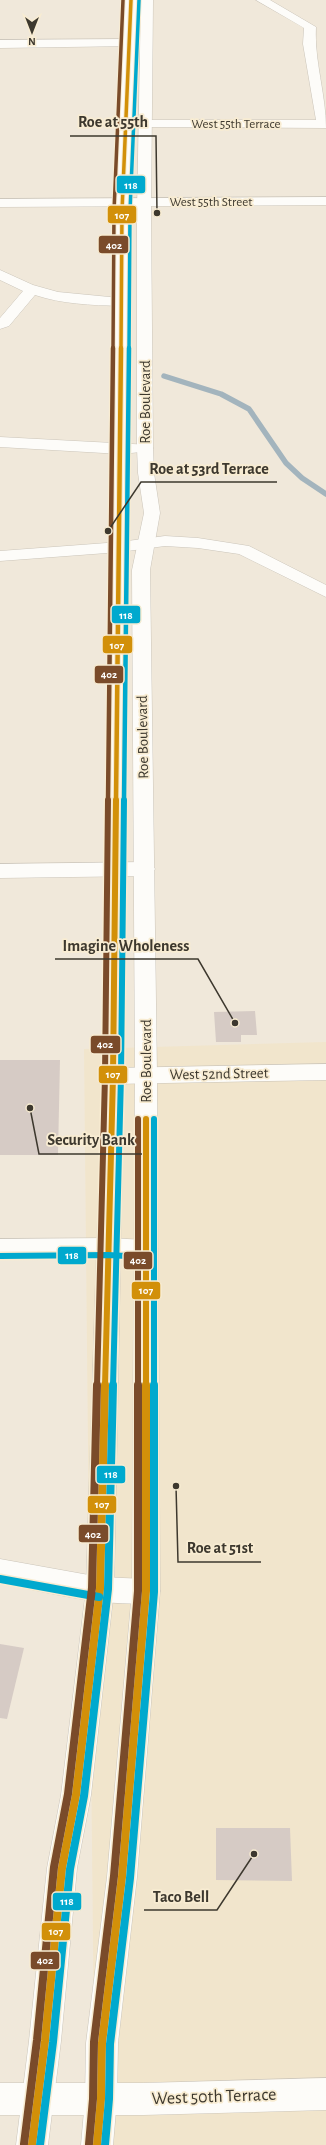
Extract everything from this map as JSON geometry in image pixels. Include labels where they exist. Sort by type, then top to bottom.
[{"type":"main road","name":"Roe Boulevard","points":[[32,2145],[39,2099],[62,1868],[76,1795],[100,1589],[112,1076],[120,547],[120,302],[122,202],[131,0]]},
{"type":"main road","name":"Roe Boulevard","points":[[97,2145],[102,2099],[102,2043],[122,1877],[146,1591],[145,869],[141,570],[152,513],[146,473],[145,448],[144,202],[146,124],[146,0]]},
{"type":"main road","points":[[262,0],[315,27],[309,44],[321,118],[325,124]]},
{"type":"main road","points":[[0,44],[129,43]]},
{"type":"main road","name":"West 55th Terrace","points":[[146,124],[325,124]]},
{"type":"main road","name":"West 55th Street","points":[[0,203],[326,201]]},
{"type":"main road","points":[[0,274],[15,283],[32,290],[65,299],[120,302]]},
{"type":"main road","points":[[0,325],[5,322],[21,300],[32,290]]},
{"type":"main road","points":[[0,442],[121,449],[145,448]]},
{"type":"main road","points":[[0,556],[120,547],[164,541],[198,543],[243,550],[326,592]]},
{"type":"main road","points":[[0,871],[145,869]]},
{"type":"main road","name":"West 52nd Street","points":[[112,1076],[326,1072]]},
{"type":"main road","points":[[0,1248],[108,1247],[146,1249]]},
{"type":"main road","points":[[0,1571],[100,1589],[146,1591]]},
{"type":"main road","name":"West 50th Terrace","points":[[0,2099],[102,2099],[326,2094]]},
{"type":"shaded area","points":[[326,1042],[326,2145],[95,2145],[84,1049]]},
{"type":"building","points":[[255,1011],[257,1035],[241,1035],[241,1042],[216,1042],[214,1012]]},
{"type":"building","points":[[0,1060],[60,1060],[58,1155],[0,1155]]},
{"type":"building","points":[[0,1644],[24,1648],[7,1719],[0,1718]]},
{"type":"building","points":[[216,1828],[290,1828],[292,1881],[216,1880]]},
{"type":"waterway","points":[[164,376],[221,394],[249,409],[286,463],[302,478],[326,494]]},
{"type":"transit line","name":"402","points":[[24,2144],[37,2040],[54,1867],[68,1794],[92,1588],[105,1076],[114,211],[123,0]]},
{"type":"transit line","name":"107","points":[[32,2145],[45,2041],[62,1868],[76,1795],[100,1589],[113,1076],[122,211],[131,0]]},
{"type":"transit line","name":"118","points":[[40,2145],[53,2042],[70,1869],[84,1796],[108,1589],[121,1076],[130,211],[139,0]]},
{"type":"transit line","name":"402","points":[[89,2144],[93,2099],[94,2042],[114,1876],[138,1591],[138,1119]]},
{"type":"transit line","name":"107","points":[[97,2145],[101,2099],[102,2043],[122,1877],[146,1591],[146,1119]]},
{"type":"transit line","name":"118","points":[[105,2145],[109,2099],[110,2044],[130,1878],[154,1592],[154,1119]]},
{"type":"transit line","name":"118","points":[[0,1256],[108,1255],[144,1257]]},
{"type":"transit line","name":"118","points":[[0,1579],[99,1597]]},
{"type":"place","name":"Roe at 55th","points":[[157,213]]},
{"type":"place","name":"Roe at 53rd Terrace","points":[[108,531]]},
{"type":"place","name":"Imagine Wholeness","points":[[235,1023]]},
{"type":"place","name":"Security Bank","points":[[30,1108]]},
{"type":"place","name":"Roe at 51st","points":[[176,1486]]},
{"type":"place","name":"Taco Bell","points":[[254,1854]]}]
